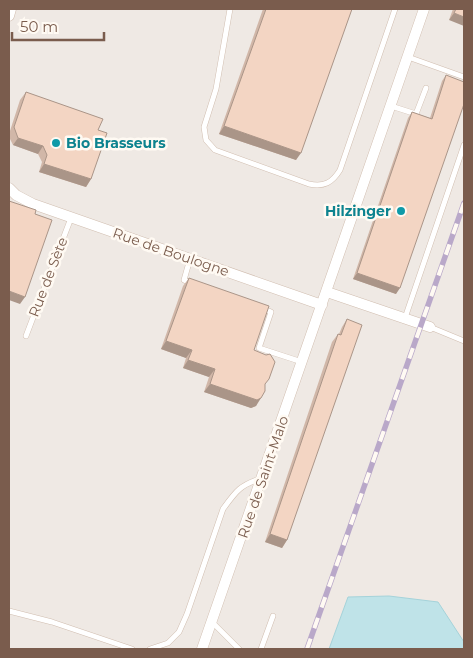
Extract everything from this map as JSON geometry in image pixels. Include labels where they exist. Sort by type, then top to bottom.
[{"type":"street","points":[[9,16],[11,9]]},
{"type":"street","points":[[322,305],[424,9]]},
{"type":"street","name":"Rue de Boulogne","points":[[9,188],[16,195],[33,204],[322,305]]},
{"type":"street","points":[[327,292],[430,327]]},
{"type":"street","name":"Rue de Saint-Malo","points":[[202,649],[322,305]]},
{"type":"lane","points":[[230,9],[216,88],[204,127],[206,140],[215,150],[319,186],[328,184],[340,170],[395,9]]},
{"type":"lane","points":[[408,57],[464,77]]},
{"type":"lane","points":[[390,106],[416,114],[426,88]]},
{"type":"lane","points":[[405,319],[464,144]]},
{"type":"lane","name":"Rue de Sète","points":[[26,336],[71,218]]},
{"type":"lane","points":[[190,259],[184,280],[201,287]]},
{"type":"lane","points":[[254,306],[271,312],[259,348],[303,362]]},
{"type":"lane","points":[[430,327],[464,342]]},
{"type":"lane","points":[[150,649],[168,643],[179,632],[223,509],[244,484],[262,478]]},
{"type":"lane","points":[[9,611],[52,622],[132,649]]},
{"type":"lane","points":[[261,649],[273,616]]},
{"type":"lane","points":[[212,622],[239,649]]},
{"type":"shaded area","points":[[9,9],[464,9],[464,649],[9,649]]},
{"type":"water","points":[[389,596],[438,602],[464,642],[464,649],[329,649],[348,597]]},
{"type":"building","points":[[266,9],[352,9],[301,153],[224,126]]},
{"type":"building","points":[[456,9],[464,9],[464,17],[454,13]]},
{"type":"building","name":"Hilzinger","points":[[446,75],[464,82],[464,104],[400,288],[357,273],[412,112],[432,119]]},
{"type":"building","name":"Bio Brasseurs","points":[[26,92],[103,119],[98,130],[107,133],[91,179],[44,164],[47,155],[43,146],[18,138],[14,127]]},
{"type":"building","points":[[9,201],[36,210],[35,214],[52,220],[25,297],[9,291]]},
{"type":"building","points":[[189,278],[269,306],[254,350],[266,355],[270,354],[275,362],[261,398],[257,400],[210,384],[215,369],[188,360],[192,350],[166,341]]},
{"type":"building","points":[[347,319],[362,325],[287,540],[270,534],[338,334],[341,335]]},
{"type":"railway","points":[[307,649],[464,203]]},
{"type":"place","name":"Bio Brasseurs","points":[[56,143]]},
{"type":"place","name":"Hilzinger","points":[[401,211]]}]
